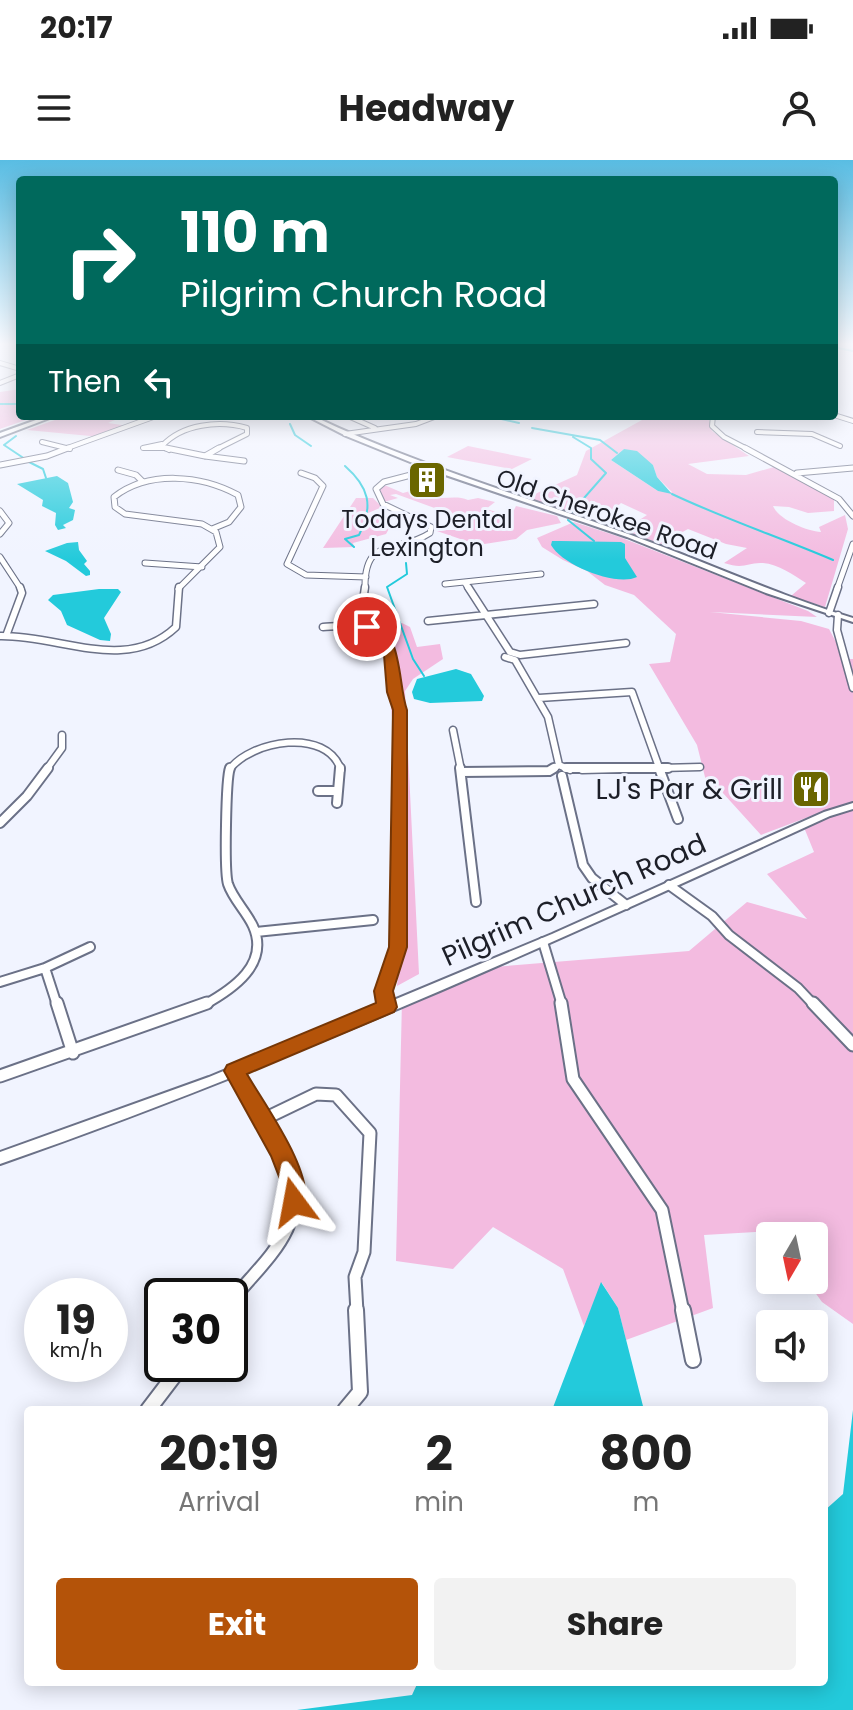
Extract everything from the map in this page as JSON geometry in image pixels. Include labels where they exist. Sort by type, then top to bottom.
[{"type":"main road","points":[[0,435],[41,420]]},
{"type":"street","points":[[0,465],[34,460],[70,449],[146,420]]},
{"type":"street","points":[[210,420],[211,424]]},
{"type":"street","name":"Old Cherokee Road","points":[[317,420],[430,470],[632,537],[853,620]]},
{"type":"street","points":[[357,420],[375,428]]},
{"type":"street","points":[[345,434],[430,420]]},
{"type":"street","points":[[713,420],[712,426],[724,437],[839,499],[853,516]]},
{"type":"street","points":[[204,456],[249,431],[237,424],[211,424],[163,446],[204,456],[244,461]]},
{"type":"street","points":[[401,435],[404,426]]},
{"type":"street","points":[[757,432],[812,434],[837,447],[853,445]]},
{"type":"street","points":[[42,442],[70,449]]},
{"type":"street","points":[[794,473],[853,468]]},
{"type":"street","points":[[118,470],[136,475],[143,482]]},
{"type":"street","points":[[361,615],[365,608],[366,564],[373,554],[430,533],[431,527],[380,501],[376,489],[384,482],[430,470]]},
{"type":"street","points":[[301,473],[315,478],[323,486],[287,564],[306,575],[366,577]]},
{"type":"street","points":[[0,557],[18,581],[22,593],[3,636],[45,638],[108,652],[150,646],[175,630],[178,588],[220,547],[218,536],[212,529],[202,524],[132,515],[115,507],[116,494],[143,482],[197,480],[218,485],[238,495],[241,507],[237,515],[212,529]]},
{"type":"street","points":[[0,511],[9,525],[0,534]]},
{"type":"street","points":[[829,613],[853,544]]},
{"type":"street","points":[[145,563],[202,567]]},
{"type":"street","points":[[445,584],[541,574]]},
{"type":"street","points":[[465,583],[484,616],[515,656],[539,698],[548,717],[559,765]]},
{"type":"street","points":[[428,621],[594,604]]},
{"type":"street","points":[[838,615],[837,630],[853,688]]},
{"type":"street","points":[[323,627],[355,625],[374,629],[389,642],[392,653],[389,661],[394,671],[394,692],[400,710],[401,809],[397,875],[398,947],[383,991],[387,1007]]},
{"type":"street","points":[[515,656],[626,643]]},
{"type":"street","points":[[539,698],[632,692],[678,819]]},
{"type":"street","points":[[453,730],[476,902]]},
{"type":"street","points":[[0,823],[27,796],[62,748],[62,735]]},
{"type":"street","points":[[0,1076],[204,1005],[233,989],[250,970],[258,950],[256,932],[227,880],[228,771],[234,761],[246,752],[278,743],[322,747],[335,756],[341,767],[337,803]]},
{"type":"street","points":[[559,765],[571,770],[700,767]]},
{"type":"street","points":[[549,771],[559,765]]},
{"type":"street","points":[[562,776],[571,770]]},
{"type":"street","points":[[461,772],[549,771],[562,776]]},
{"type":"street","points":[[562,776],[583,865],[592,878],[626,905]]},
{"type":"street","points":[[318,791],[338,791]]},
{"type":"street","name":"Pilgrim Church Road","points":[[0,1158],[234,1071],[543,942],[827,814],[853,806]]},
{"type":"street","points":[[669,885],[712,916],[729,935],[798,988],[853,1045]]},
{"type":"street","points":[[256,932],[373,920]]},
{"type":"street","points":[[543,942],[563,1009],[573,1079],[662,1210],[693,1360]]},
{"type":"street","points":[[0,982],[45,968],[90,947]]},
{"type":"street","points":[[45,968],[73,1053]]},
{"type":"street","points":[[234,1071],[282,1154],[295,1187],[288,1228],[248,1280]]},
{"type":"street","points":[[262,1120],[316,1094],[336,1095],[370,1133],[364,1252],[355,1277],[360,1392],[348,1406]]},
{"type":"street","points":[[151,1406],[169,1382]]},
{"type":"shaded area","points":[[0,415],[16,415],[16,420],[26,420],[0,429]]},
{"type":"shaded area","points":[[55,420],[115,420],[108,423],[129,426],[101,437],[27,430]]},
{"type":"shaded area","points":[[642,420],[709,420],[712,431],[749,456],[688,464],[707,474],[746,475],[774,467],[834,499],[834,511],[808,513],[773,506],[794,524],[821,532],[819,527],[845,515],[848,529],[825,607],[791,596],[806,583],[780,568],[763,563],[737,566],[724,563],[747,548],[726,544],[688,529],[661,544],[624,530],[647,515],[621,503],[611,512],[594,501],[566,513],[526,498],[577,475],[586,451]],"holes":[[[624,449],[653,465],[657,477],[672,492],[658,491],[611,460]]]},
{"type":"shaded area","points":[[468,446],[532,459],[512,469],[447,457]]},
{"type":"shaded area","points":[[382,484],[403,493],[421,488],[432,492],[429,496],[434,497],[478,498],[495,502],[486,509],[500,513],[514,510],[516,506],[557,516],[561,523],[527,530],[516,539],[459,548],[472,543],[434,530],[467,530],[473,522],[396,494],[390,495],[398,498],[384,502],[376,489]]},
{"type":"shaded area","points":[[356,498],[373,498],[382,507],[366,514],[391,525],[386,534],[353,543],[354,547],[323,548]]},
{"type":"shaded area","points":[[574,522],[617,536],[817,617],[710,612],[801,621],[829,629],[845,659],[853,659],[853,1324],[822,1302],[816,1294],[828,1294],[828,1222],[756,1222],[756,1232],[704,1235],[713,1308],[626,1340],[618,1308],[602,1283],[584,1326],[563,1269],[493,1227],[453,1269],[396,1261],[402,1000],[481,968],[689,951],[747,902],[807,919],[767,874],[814,852],[803,825],[845,807],[819,813],[761,835],[722,792],[706,781],[697,745],[649,664],[670,662],[676,634],[634,595],[605,585],[587,571],[542,547],[537,538]]},
{"type":"shaded area","points":[[375,622],[402,623],[410,627],[417,647],[440,644],[443,659],[413,679],[405,691],[419,974],[397,986],[403,921],[395,858],[397,776],[390,695],[395,665]]},
{"type":"water","points":[[624,449],[637,451],[653,465],[657,477],[672,494],[658,491],[611,460]]},
{"type":"water","points":[[57,476],[68,483],[73,502],[69,508],[75,510],[73,520],[63,525],[66,528],[58,530],[56,513],[42,506],[43,500],[17,484]]},
{"type":"water","points":[[552,541],[625,544],[625,558],[637,577],[603,577],[566,560],[551,545]]},
{"type":"water","points":[[78,542],[90,575],[86,576],[45,551]]},
{"type":"water","points":[[118,589],[121,592],[104,618],[111,634],[110,641],[100,640],[67,625],[61,611],[48,600],[53,595]]},
{"type":"water","points":[[456,669],[471,674],[484,696],[482,701],[430,703],[414,699],[412,692],[417,679]]},
{"type":"water","points":[[601,1282],[618,1308],[643,1406],[554,1406]]},
{"type":"water","points":[[853,1410],[853,1710],[297,1710],[412,1695],[416,1686],[828,1686],[828,1507],[843,1494]]},
{"type":"waterway","points":[[506,420],[519,423]]},
{"type":"waterway","points":[[290,424],[295,435],[311,446]]},
{"type":"waterway","points":[[532,428],[600,440],[617,453]]},
{"type":"waterway","points":[[16,436],[4,445],[25,459]]},
{"type":"waterway","points":[[570,514],[606,473],[591,459],[591,448],[573,437]]},
{"type":"waterway","points":[[29,462],[43,469],[46,478]]},
{"type":"waterway","points":[[345,466],[364,489],[367,498],[367,515],[359,535],[345,539],[354,547]]},
{"type":"waterway","points":[[672,494],[833,560]]},
{"type":"waterway","points":[[568,520],[594,541]]},
{"type":"waterway","points":[[406,563],[407,574],[387,587],[413,659],[424,676]]},
{"type":"place","name":"Todays Dental Lexington","points":[[427,480]]},
{"type":"place","name":"LJ's Par & Grill","points":[[811,789]]},
{"type":"route","points":[[294,1202],[295,1187],[282,1154],[234,1071],[387,1007],[383,991],[398,947],[400,710],[394,692],[389,642],[379,632],[367,627]]}]
